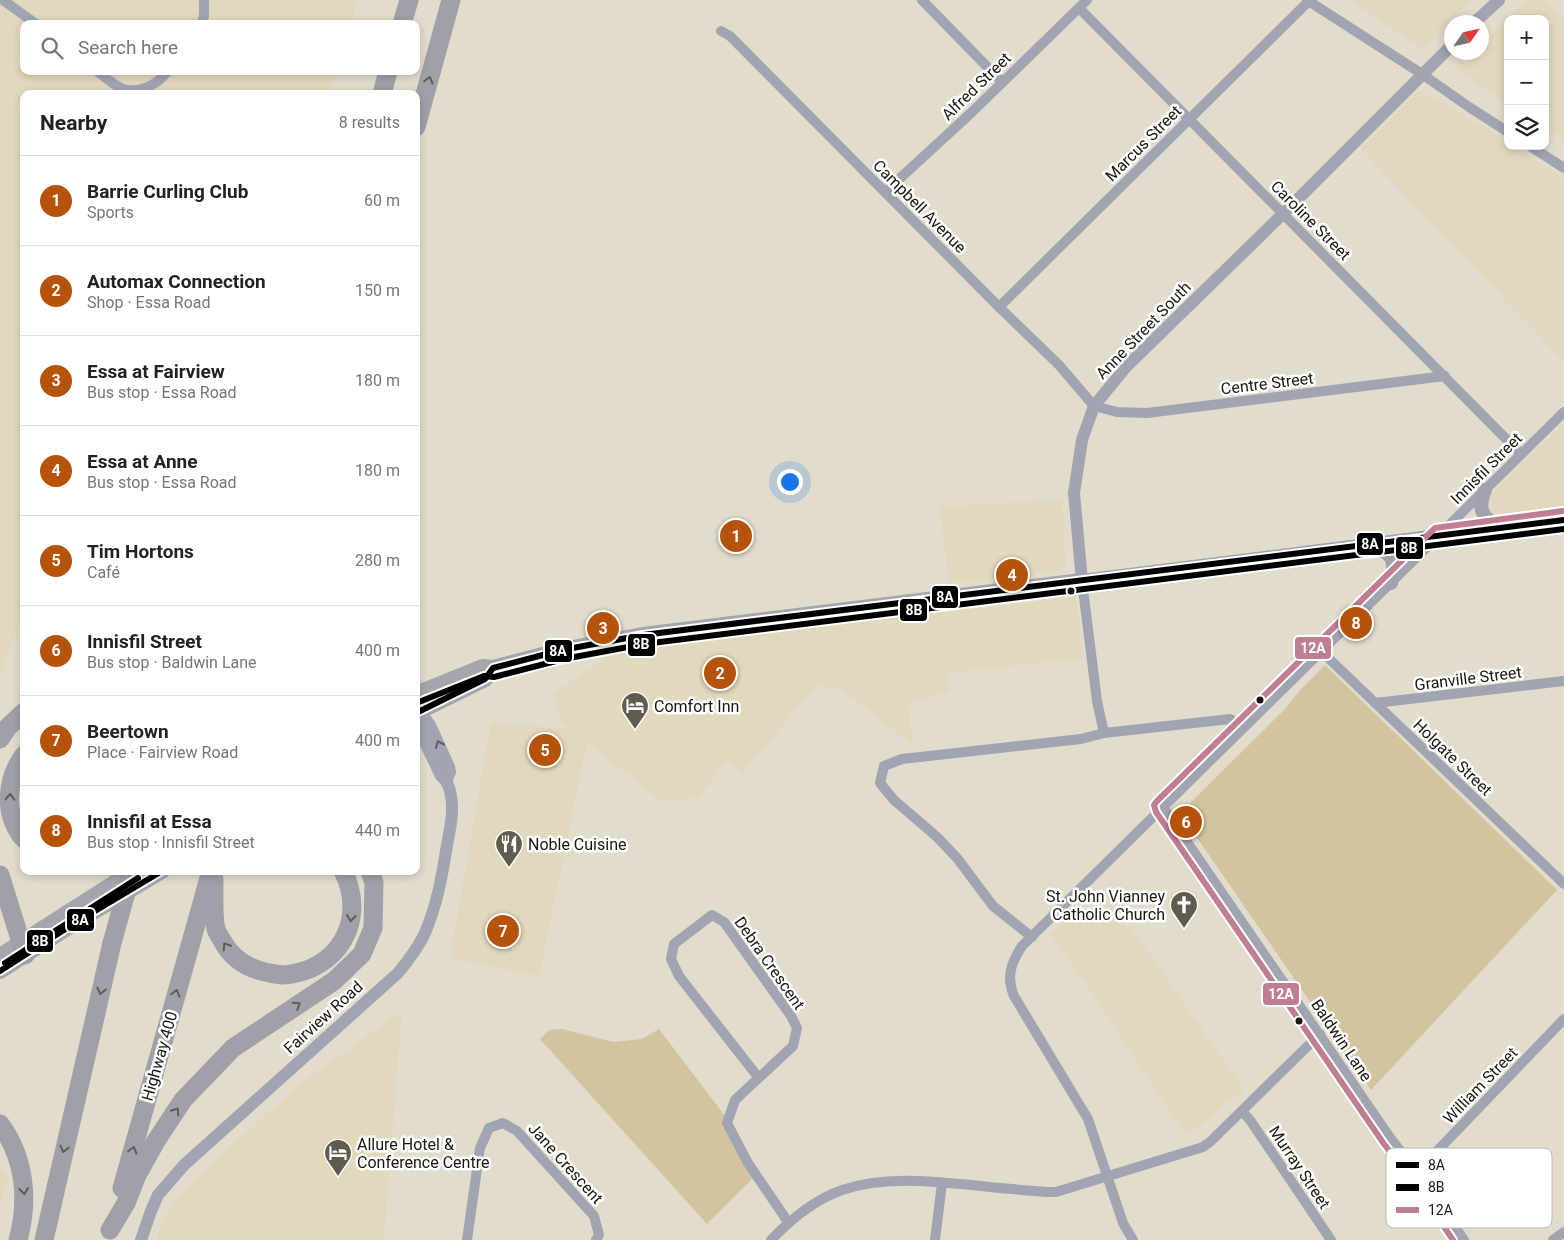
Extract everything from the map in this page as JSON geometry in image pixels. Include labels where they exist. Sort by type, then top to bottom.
[{"type":"highway","points":[[403,20],[409,0]]},
{"type":"highway","points":[[420,113],[451,0]]},
{"type":"highway","points":[[383,90],[387,75]]},
{"type":"highway","points":[[0,739],[8,727],[20,716]]},
{"type":"highway","points":[[20,761],[12,774],[9,798],[12,819],[20,832]]},
{"type":"highway","points":[[0,875],[23,948]]},
{"type":"highway","points":[[44,1240],[112,943],[131,875]]},
{"type":"highway","name":"Highway 400","points":[[108,1235],[211,875]]},
{"type":"highway","points":[[212,875],[216,928],[228,951],[242,963],[256,970],[282,975],[306,971],[324,962],[341,945],[350,926],[352,906],[352,899],[345,875]]},
{"type":"highway","points":[[108,1235],[126,1203],[137,1175],[156,1141],[183,1100],[232,1048],[334,981],[362,954],[373,928],[374,883],[371,875]]},
{"type":"highway","points":[[0,1124],[13,1144],[22,1169],[25,1200],[18,1240]]},
{"type":"main road","points":[[1485,490],[1481,505],[1482,512],[1485,517],[1501,528]]},
{"type":"main road","points":[[420,692],[483,667],[493,668],[562,650],[643,635],[1564,520]]},
{"type":"main road","points":[[1370,544],[1386,550],[1391,557],[1394,570],[1391,583]]},
{"type":"main road","points":[[420,709],[485,679],[493,668]]},
{"type":"main road","points":[[0,971],[23,948],[126,875]]},
{"type":"main road","points":[[0,956],[23,948],[155,875]]},
{"type":"street","points":[[3,0],[30,20]]},
{"type":"street","points":[[202,20],[204,0]]},
{"type":"street","points":[[922,0],[1002,82]]},
{"type":"street","name":"Alfred Street","points":[[885,192],[1087,0]]},
{"type":"street","points":[[1308,0],[1504,129]]},
{"type":"street","name":"Marcus Street","points":[[999,307],[1308,0]]},
{"type":"street","points":[[1483,15],[1499,0]]},
{"type":"street","name":"Caroline Street","points":[[1079,8],[1521,454]]},
{"type":"street","name":"Campbell Avenue","points":[[721,31],[730,36],[1059,365],[1094,406]]},
{"type":"street","name":"Anne Street South","points":[[1104,733],[1097,701],[1082,581],[1074,492],[1082,440],[1094,406],[1126,367],[1283,214],[1444,53]]},
{"type":"street","points":[[103,75],[113,84],[130,89],[150,86],[165,75]]},
{"type":"street","points":[[1536,150],[1564,168]]},
{"type":"street","name":"Centre Street","points":[[1094,406],[1117,412],[1148,413],[1445,376]]},
{"type":"street","name":"Innisfil Street","points":[[1134,1240],[1123,1223],[1088,1119],[1018,1005],[1010,987],[1009,979],[1012,963],[1022,946],[1564,412]]},
{"type":"street","name":"Holgate Street","points":[[1321,651],[1564,884]]},
{"type":"street","name":"Granville Street","points":[[1375,703],[1564,682]]},
{"type":"street","points":[[1032,937],[993,906],[957,858],[937,837],[894,800],[880,783],[884,766],[902,759],[1230,719],[1244,728]]},
{"type":"street","name":"Fairview Road","points":[[141,1240],[150,1211],[158,1195],[184,1165],[390,979],[412,956],[424,935],[435,908],[453,813],[451,794],[446,780],[441,776],[420,732]]},
{"type":"street","name":"Baldwin Lane","points":[[1163,807],[1399,1148]]},
{"type":"street","name":"Debra Crescent","points":[[758,1078],[679,976],[672,959],[674,944],[712,915],[724,922],[797,1028],[793,1046],[736,1100],[727,1123],[748,1163],[788,1222]]},
{"type":"street","name":"William Street","points":[[1440,1148],[1564,1019]]},
{"type":"street","points":[[771,1240],[788,1222],[810,1206],[842,1190],[864,1185],[907,1180],[1047,1192],[1066,1190],[1203,1147],[1320,1034]]},
{"type":"street","name":"Murray Street","points":[[1242,1111],[1331,1240]]},
{"type":"street","name":"Jane Crescent","points":[[467,1240],[480,1148],[488,1128],[503,1123],[517,1131],[594,1216],[599,1235],[596,1240]]},
{"type":"street","points":[[935,1240],[942,1182]]},
{"type":"street","name":"Baldwin Lane","points":[[1456,1228],[1464,1240]]},
{"type":"street","points":[[1552,1240],[1564,1232]]},
{"type":"shaded area","points":[[0,0],[357,0],[351,20],[20,20],[20,75],[335,75],[330,90],[20,90],[20,632],[16,634],[0,677]]},
{"type":"shaded area","points":[[1350,0],[1471,0],[1456,15],[1444,15],[1444,28],[1423,49]]},
{"type":"shaded area","points":[[1526,0],[1541,0],[1564,18],[1564,139],[1549,130],[1549,15],[1511,15]]},
{"type":"shaded area","points":[[1504,22],[1504,100],[1456,69],[1466,60],[1489,60],[1489,37]]},
{"type":"shaded area","points":[[1419,90],[1482,125],[1504,140],[1504,150],[1519,150],[1564,179],[1564,362],[1360,148]]},
{"type":"shaded area","points":[[1564,423],[1564,507],[1498,515],[1492,513],[1491,494]]},
{"type":"shaded area","points":[[1062,500],[1066,565],[1059,571],[949,583],[940,507]]},
{"type":"shaded area","points":[[1076,597],[1084,658],[947,673],[949,692],[908,702],[913,746],[842,689],[816,685],[742,774],[728,760],[698,798],[662,801],[587,743],[539,976],[450,958],[491,722],[569,729],[561,722],[553,694],[612,654],[811,627]]},
{"type":"shaded area","points":[[1325,665],[1557,890],[1371,1090],[1180,813],[1284,710],[1301,689]]},
{"type":"shaded area","points":[[1076,910],[1131,927],[1244,1090],[1186,1136],[1097,1000],[1051,934]]},
{"type":"shaded area","points":[[402,1011],[384,1240],[157,1240],[159,1231],[177,1196],[297,1086]]},
{"type":"shaded area","points":[[562,1029],[613,1042],[642,1039],[659,1029],[728,1120],[753,1178],[707,1224],[540,1039],[549,1030]]},
{"type":"shaded area","points":[[0,1167],[8,1176],[0,1204]]},
{"type":"transit line","name":"12A","points":[[1387,1148],[1156,812],[1154,805],[1435,528],[1563,511]]},
{"type":"transit line","name":"8A","points":[[420,711],[485,679],[493,668],[562,650],[643,635],[1564,520]]},
{"type":"transit line","name":"8B","points":[[420,702],[484,676],[494,677],[564,659],[644,644],[1564,529]]},
{"type":"transit line","name":"8A","points":[[0,971],[155,875]]},
{"type":"transit line","name":"8B","points":[[5,963],[138,878]]},
{"type":"transit line","name":"12A","points":[[1445,1228],[1453,1240]]},
{"type":"place","name":"Barrie Curling Club","points":[[736,536]]},
{"type":"place","name":"Essa at Anne","points":[[1012,575]]},
{"type":"place","name":"Innisfil at Essa","points":[[1356,623]]},
{"type":"place","name":"Essa at Fairview","points":[[603,628]]},
{"type":"place","name":"Automax Connection","points":[[720,673]]},
{"type":"place","name":"Comfort Inn","points":[[635,730]]},
{"type":"place","name":"Tim Hortons","points":[[545,750]]},
{"type":"place","name":"Innisfil Street","points":[[1186,822]]},
{"type":"place","name":"Noble Cuisine","points":[[509,868]]},
{"type":"place","name":"St. John Vianney Catholic Church","points":[[1184,929]]},
{"type":"place","name":"Beertown","points":[[503,931]]},
{"type":"place","name":"Allure Hotel & Conference Centre","points":[[338,1177]]}]
